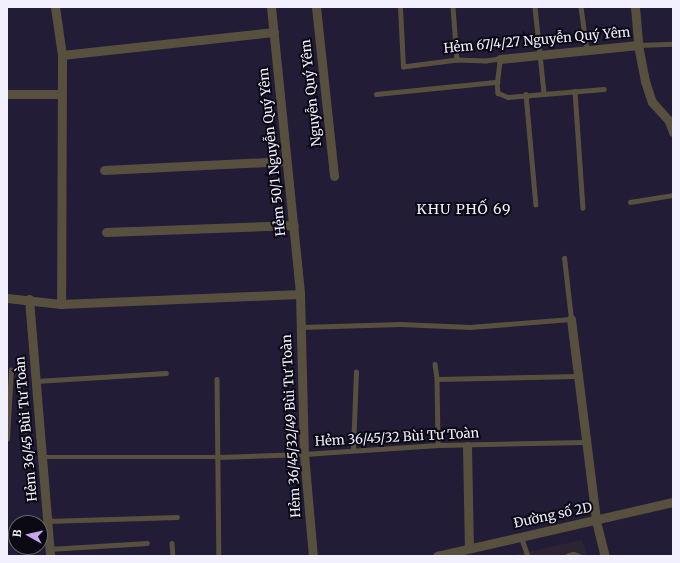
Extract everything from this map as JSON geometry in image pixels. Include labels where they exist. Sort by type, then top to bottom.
[{"type":"street","points":[[55,7],[62,55],[61,304]]},
{"type":"street","name":"Hẻm 50/1 Nguyễn Quý Yêm","points":[[271,7],[300,294]]},
{"type":"street","name":"Nguyễn Quý Yêm","points":[[316,7],[334,176]]},
{"type":"street","points":[[635,7],[638,45],[645,81],[652,102],[671,119],[673,132]]},
{"type":"street","points":[[62,55],[274,32]]},
{"type":"street","name":"Hẻm 67/4/27 Nguyễn Quý Yêm","points":[[500,59],[638,45]]},
{"type":"street","points":[[7,94],[61,94]]},
{"type":"street","points":[[104,170],[286,161]]},
{"type":"street","points":[[106,232],[294,225]]},
{"type":"street","points":[[7,298],[29,299],[61,304],[300,294]]},
{"type":"street","name":"Hẻm 36/45/32/49 Bùi Tư Toàn","points":[[300,294],[304,454],[313,556]]},
{"type":"street","name":"Hẻm 36/45 Bùi Tư Toàn","points":[[29,299],[47,515]]},
{"type":"street","points":[[571,319],[584,442],[596,521],[605,556]]},
{"type":"street","points":[[467,446],[469,548]]},
{"type":"street","name":"Đường số 2D","points":[[437,556],[521,536],[596,521],[673,502]]},
{"type":"street","name":"Hẻm 36/45 Bùi Tư Toàn","points":[[48,531],[50,552]]},
{"type":"lane","name":"Hẻm 67/4/27 Nguyễn Quý Yêm","points":[[400,7],[403,67],[457,60],[486,61],[500,59]]},
{"type":"lane","points":[[453,7],[457,60]]},
{"type":"lane","points":[[534,7],[544,92]]},
{"type":"lane","points":[[581,7],[587,50]]},
{"type":"lane","name":"Hẻm 67/4/27 Nguyễn Quý Yêm","points":[[638,45],[673,44]]},
{"type":"lane","points":[[500,59],[497,82],[498,93],[508,97],[544,92],[604,89]]},
{"type":"lane","points":[[376,94],[497,82]]},
{"type":"lane","points":[[575,91],[583,208]]},
{"type":"lane","points":[[526,94],[536,205]]},
{"type":"lane","points":[[630,202],[673,195]]},
{"type":"lane","points":[[300,327],[400,324],[470,328],[571,319],[564,258]]},
{"type":"lane","points":[[435,364],[437,379],[438,446]]},
{"type":"lane","points":[[7,439],[11,370]]},
{"type":"lane","points":[[353,450],[356,372]]},
{"type":"lane","points":[[36,381],[166,373]]},
{"type":"lane","points":[[437,379],[577,376]]},
{"type":"lane","points":[[217,379],[219,556]]},
{"type":"lane","name":"Hẻm 36/45/32 Bùi Tư Toàn","points":[[42,457],[219,457],[304,454],[438,446],[584,442]]},
{"type":"lane","points":[[48,520],[177,517]]},
{"type":"lane","points":[[521,536],[528,556]]},
{"type":"lane","points":[[50,552],[147,542]]},
{"type":"lane","points":[[172,543],[173,556]]},
{"type":"lane","points":[[567,556],[573,554],[579,556]]},
{"type":"shaded area","points":[[582,540],[587,556],[510,556]]},
{"type":"district","name":"KHU PHỐ 69","points":[[464,209]]}]
